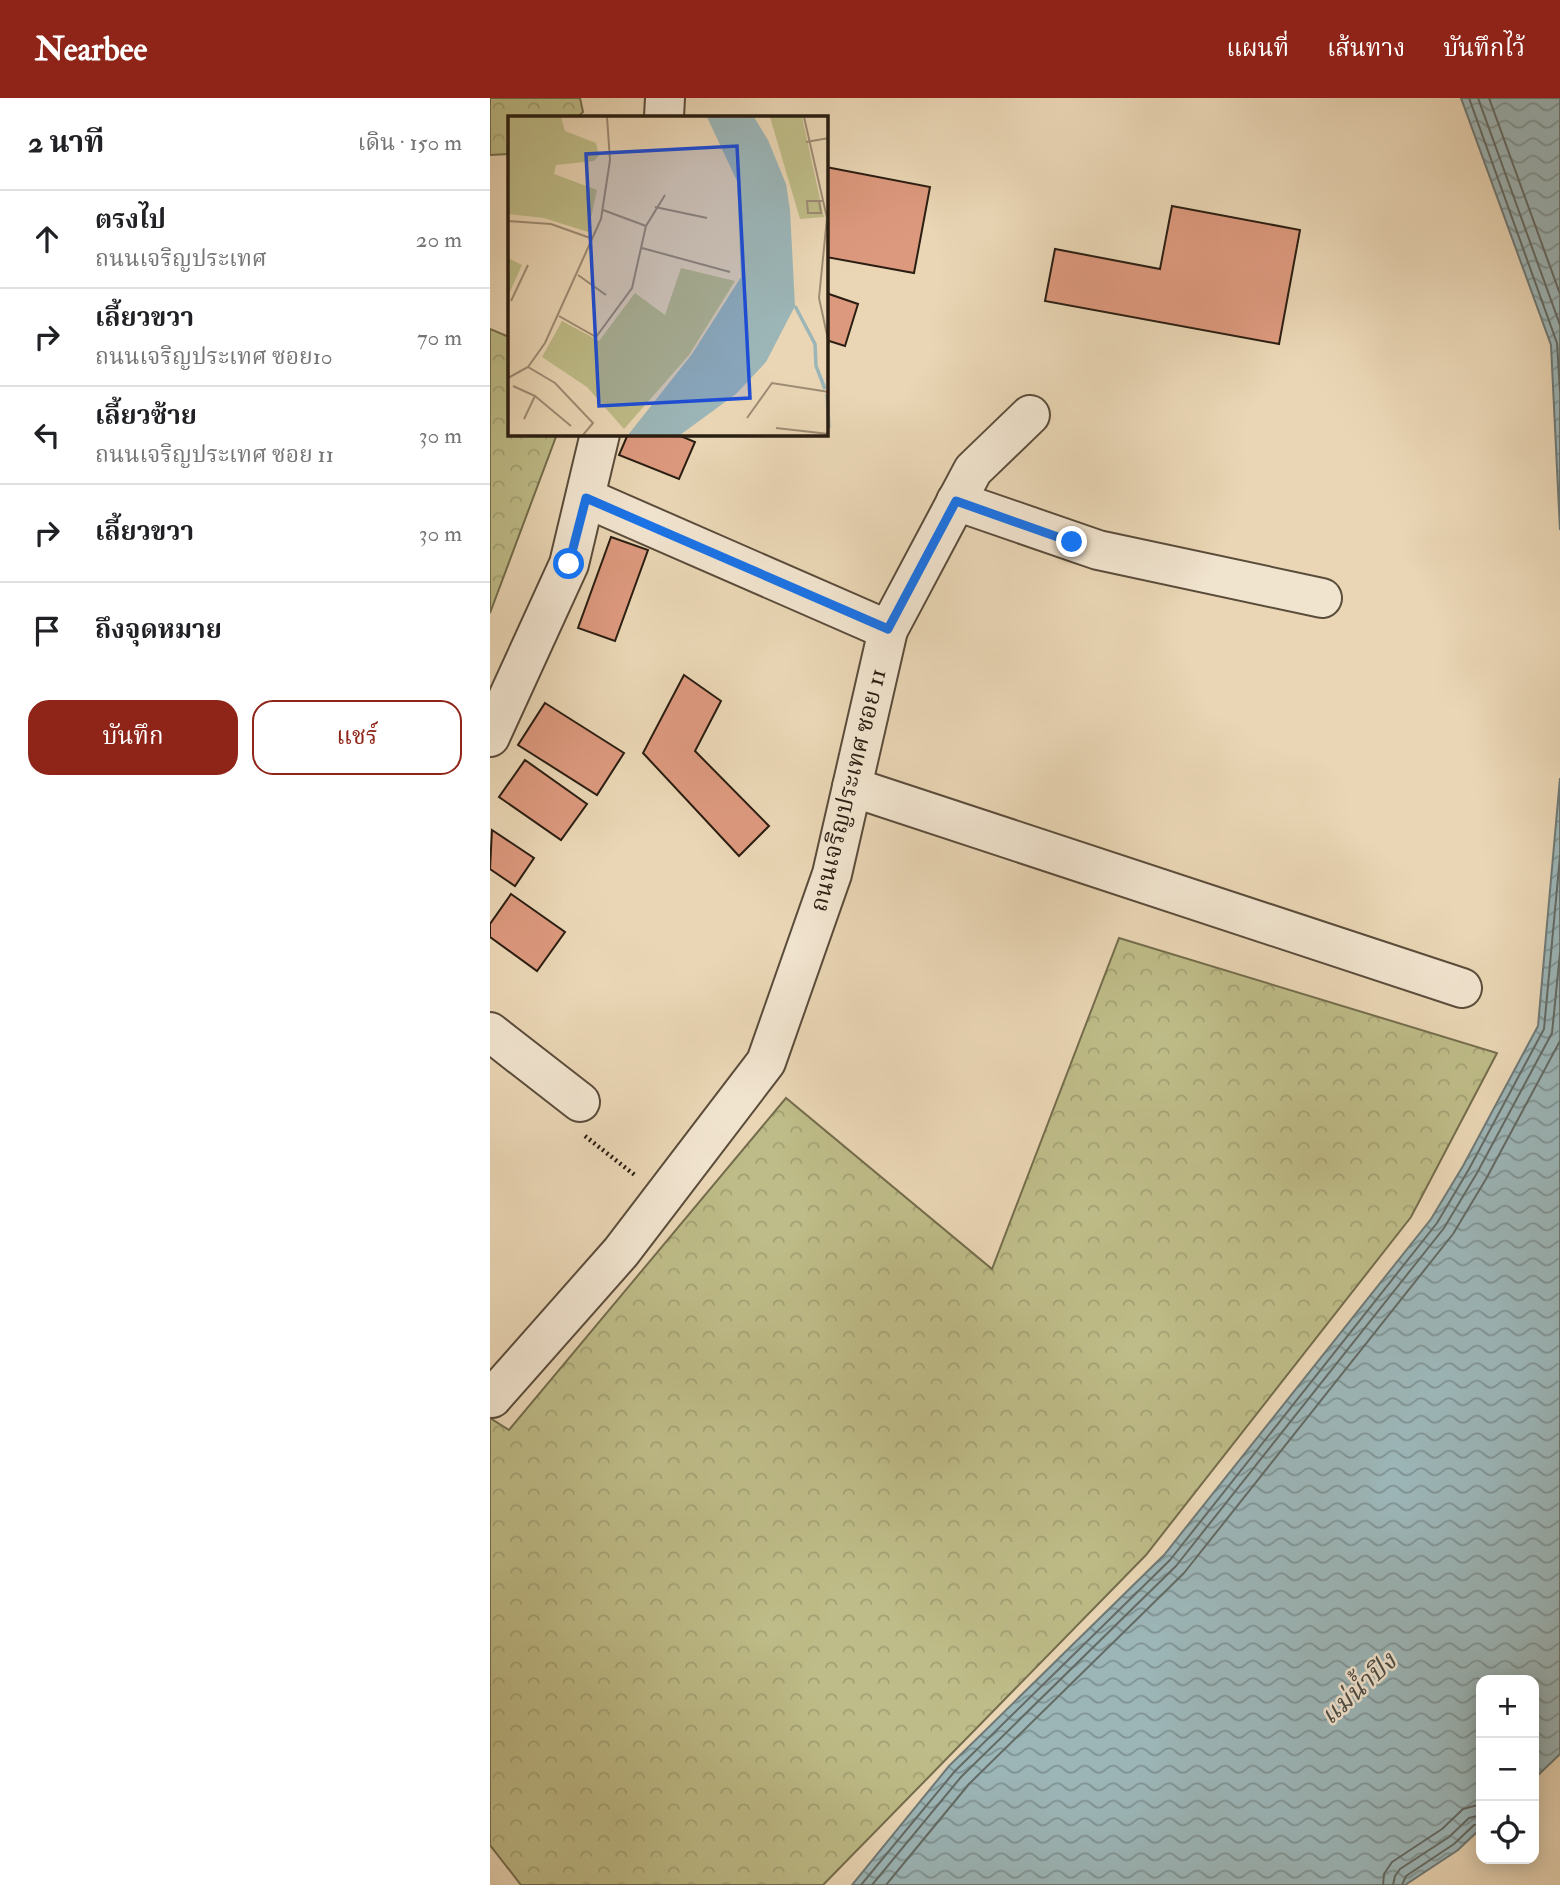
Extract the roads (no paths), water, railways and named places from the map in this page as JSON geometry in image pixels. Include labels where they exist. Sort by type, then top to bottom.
[{"type":"street","points":[[664,116],[665,98]]},
{"type":"street","name":"ถนนเจริญประเทศ ซอย 11","points":[[490,1396],[492,1398],[621,1252],[766,1062],[832,874],[888,629],[973,470],[1030,415]]},
{"type":"street","points":[[495,713],[569,564],[600,436]]},
{"type":"street","points":[[586,498],[888,629]]},
{"type":"street","points":[[956,501],[1098,550],[1322,598]]},
{"type":"street","points":[[852,787],[1462,988]]},
{"type":"street","points":[[490,1032],[581,1118]]},
{"type":"water","points":[[1461,98],[1560,98],[1560,530],[1551,345]]},
{"type":"water","name":"แม่น้ำปิง","points":[[1560,778],[1560,1754],[1539,1774],[1539,1675],[1476,1675],[1476,1833],[1458,1850],[1405,1885],[852,1885],[949,1766],[1164,1555],[1431,1219],[1463,1166],[1538,1026]]}]
